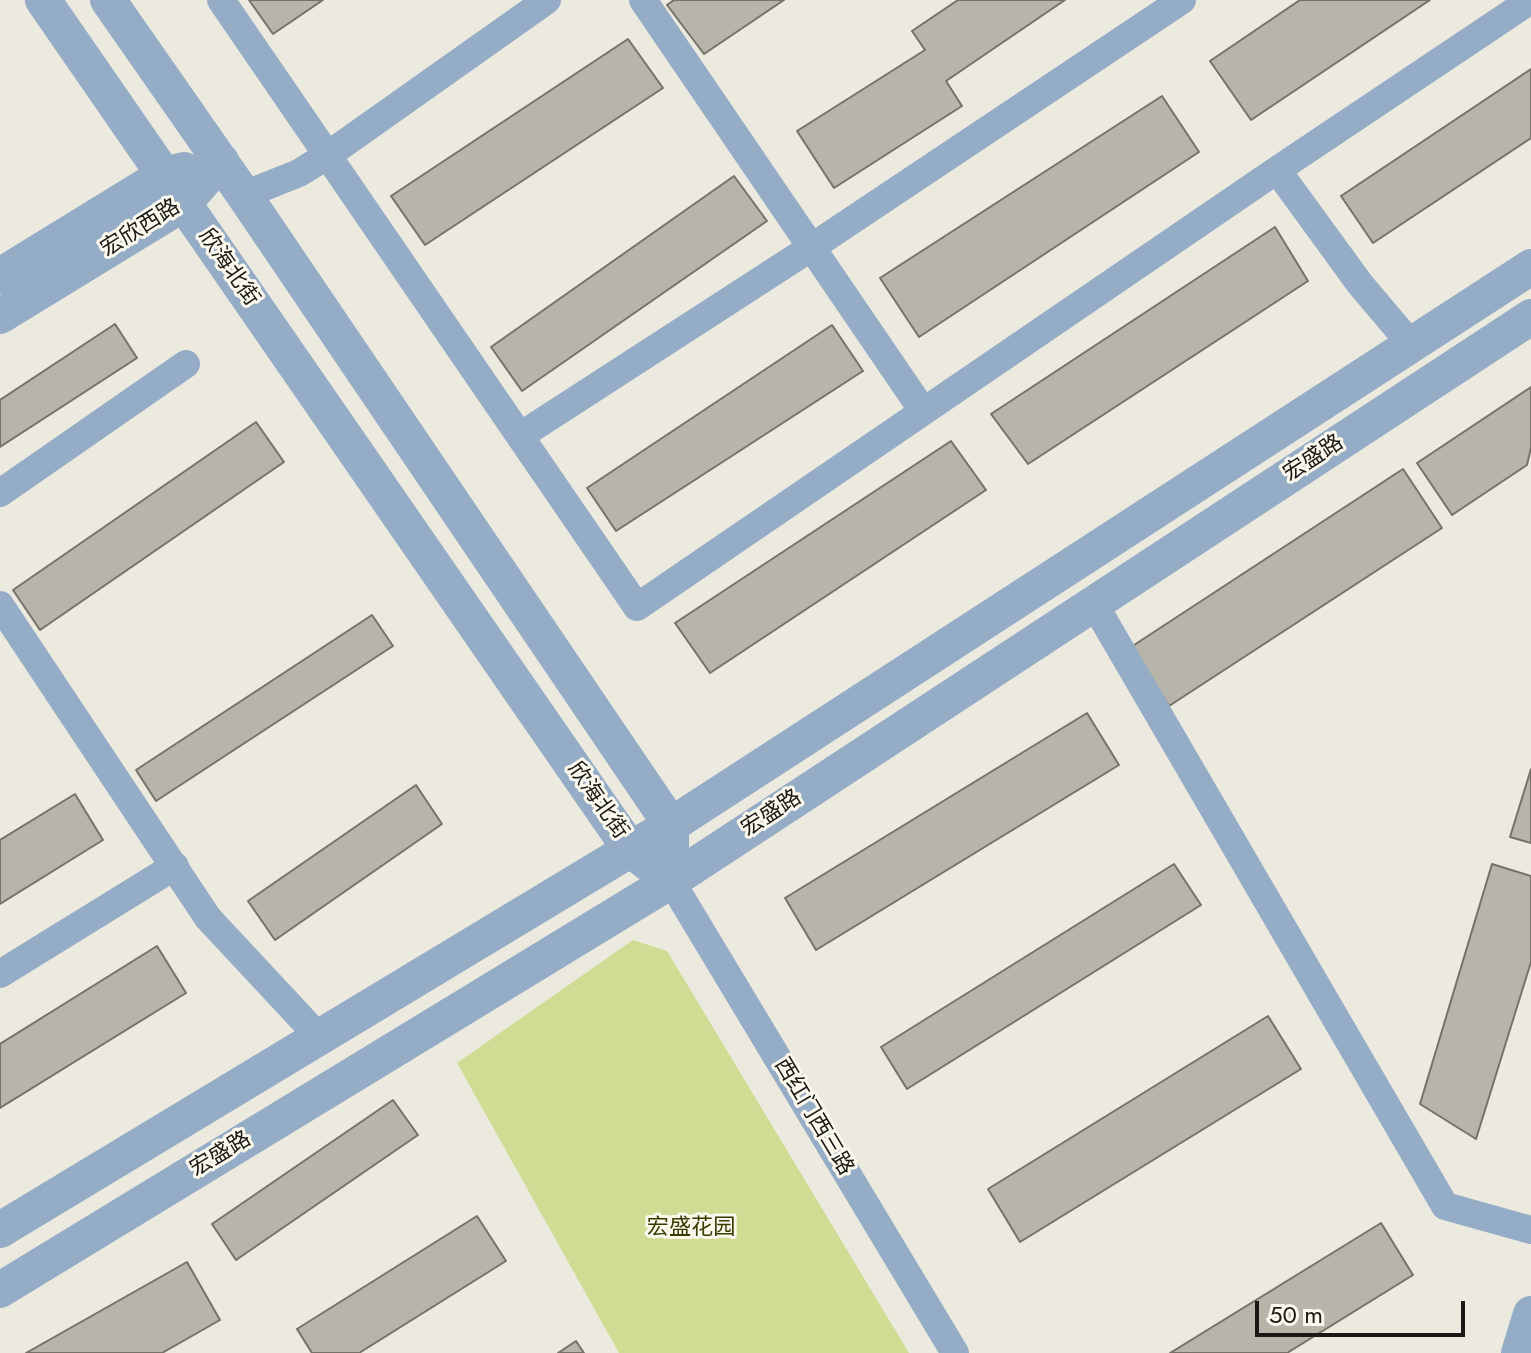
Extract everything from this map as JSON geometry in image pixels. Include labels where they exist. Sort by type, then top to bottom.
[{"type":"street","name":"欣海北街","points":[[43,0],[630,849],[671,881]]},
{"type":"street","points":[[108,0],[221,161],[671,825],[671,881]]},
{"type":"street","points":[[221,0],[637,607],[1531,0]]},
{"type":"street","points":[[244,195],[299,173],[328,155],[547,0]]},
{"type":"street","points":[[643,0],[923,411]]},
{"type":"street","points":[[520,436],[812,247],[1182,0]]},
{"type":"street","name":"宏欣西路","points":[[0,276],[173,189],[221,161]]},
{"type":"street","points":[[1277,170],[1360,284],[1410,343]]},
{"type":"street","name":"宏欣西路","points":[[0,316],[173,189]]},
{"type":"street","name":"宏盛路","points":[[0,1230],[671,825],[1531,267]]},
{"type":"street","name":"宏盛路","points":[[0,1290],[671,881],[1531,317]]},
{"type":"street","points":[[0,493],[186,364]]},
{"type":"street","points":[[1093,602],[1445,1206],[1531,1230]]},
{"type":"street","points":[[0,605],[208,918],[319,1037]]},
{"type":"street","points":[[0,974],[175,866]]},
{"type":"street","name":"西红门西三路","points":[[671,881],[955,1353]]},
{"type":"street","points":[[1519,1353],[1531,1314]]},
{"type":"green space","name":"宏盛花园","points":[[633,940],[667,951],[909,1353],[619,1353],[457,1063]]},
{"type":"building","points":[[249,0],[323,0],[273,34]]},
{"type":"building","points":[[674,0],[784,0],[704,54],[667,5]]},
{"type":"building","points":[[958,0],[1065,0],[946,81],[962,106],[834,188],[797,131],[925,50],[912,31]]},
{"type":"building","points":[[1300,0],[1430,0],[1251,120],[1210,61]]},
{"type":"building","points":[[628,39],[663,88],[425,245],[391,196]]},
{"type":"building","points":[[1531,69],[1531,138],[1373,243],[1341,196]]},
{"type":"building","points":[[1162,96],[1199,152],[919,337],[880,278]]},
{"type":"building","points":[[734,176],[767,221],[522,391],[491,347]]},
{"type":"building","points":[[1275,227],[1308,281],[1028,464],[991,414]]},
{"type":"building","points":[[115,324],[137,358],[0,447],[0,400]]},
{"type":"building","points":[[832,325],[863,371],[616,531],[587,488]]},
{"type":"building","points":[[1531,387],[1531,448],[1527,465],[1452,515],[1417,463]]},
{"type":"building","points":[[256,422],[284,462],[40,630],[13,590]]},
{"type":"building","points":[[951,441],[986,490],[710,673],[675,623]]},
{"type":"building","points":[[1403,469],[1442,528],[1169,706],[1131,647]]},
{"type":"building","points":[[372,615],[393,646],[156,801],[136,770]]},
{"type":"building","points":[[1087,713],[1119,765],[816,950],[785,898]]},
{"type":"building","points":[[1531,769],[1531,843],[1510,837]]},
{"type":"building","points":[[416,785],[442,824],[275,940],[248,901]]},
{"type":"building","points":[[75,794],[103,840],[0,904],[0,840]]},
{"type":"building","points":[[1174,864],[1201,905],[907,1089],[881,1047]]},
{"type":"building","points":[[1492,864],[1531,876],[1531,962],[1476,1139],[1420,1104]]},
{"type":"building","points":[[157,946],[186,993],[0,1108],[0,1044]]},
{"type":"building","points":[[1268,1016],[1301,1069],[1020,1242],[988,1189]]},
{"type":"building","points":[[393,1100],[418,1135],[236,1260],[212,1224]]},
{"type":"building","points":[[477,1216],[506,1261],[359,1353],[312,1353],[297,1329]]},
{"type":"building","points":[[1381,1223],[1413,1275],[1287,1353],[1170,1353]]},
{"type":"building","points":[[187,1262],[220,1320],[162,1353],[26,1353]]},
{"type":"building","points":[[576,1341],[584,1353],[558,1353]]}]
